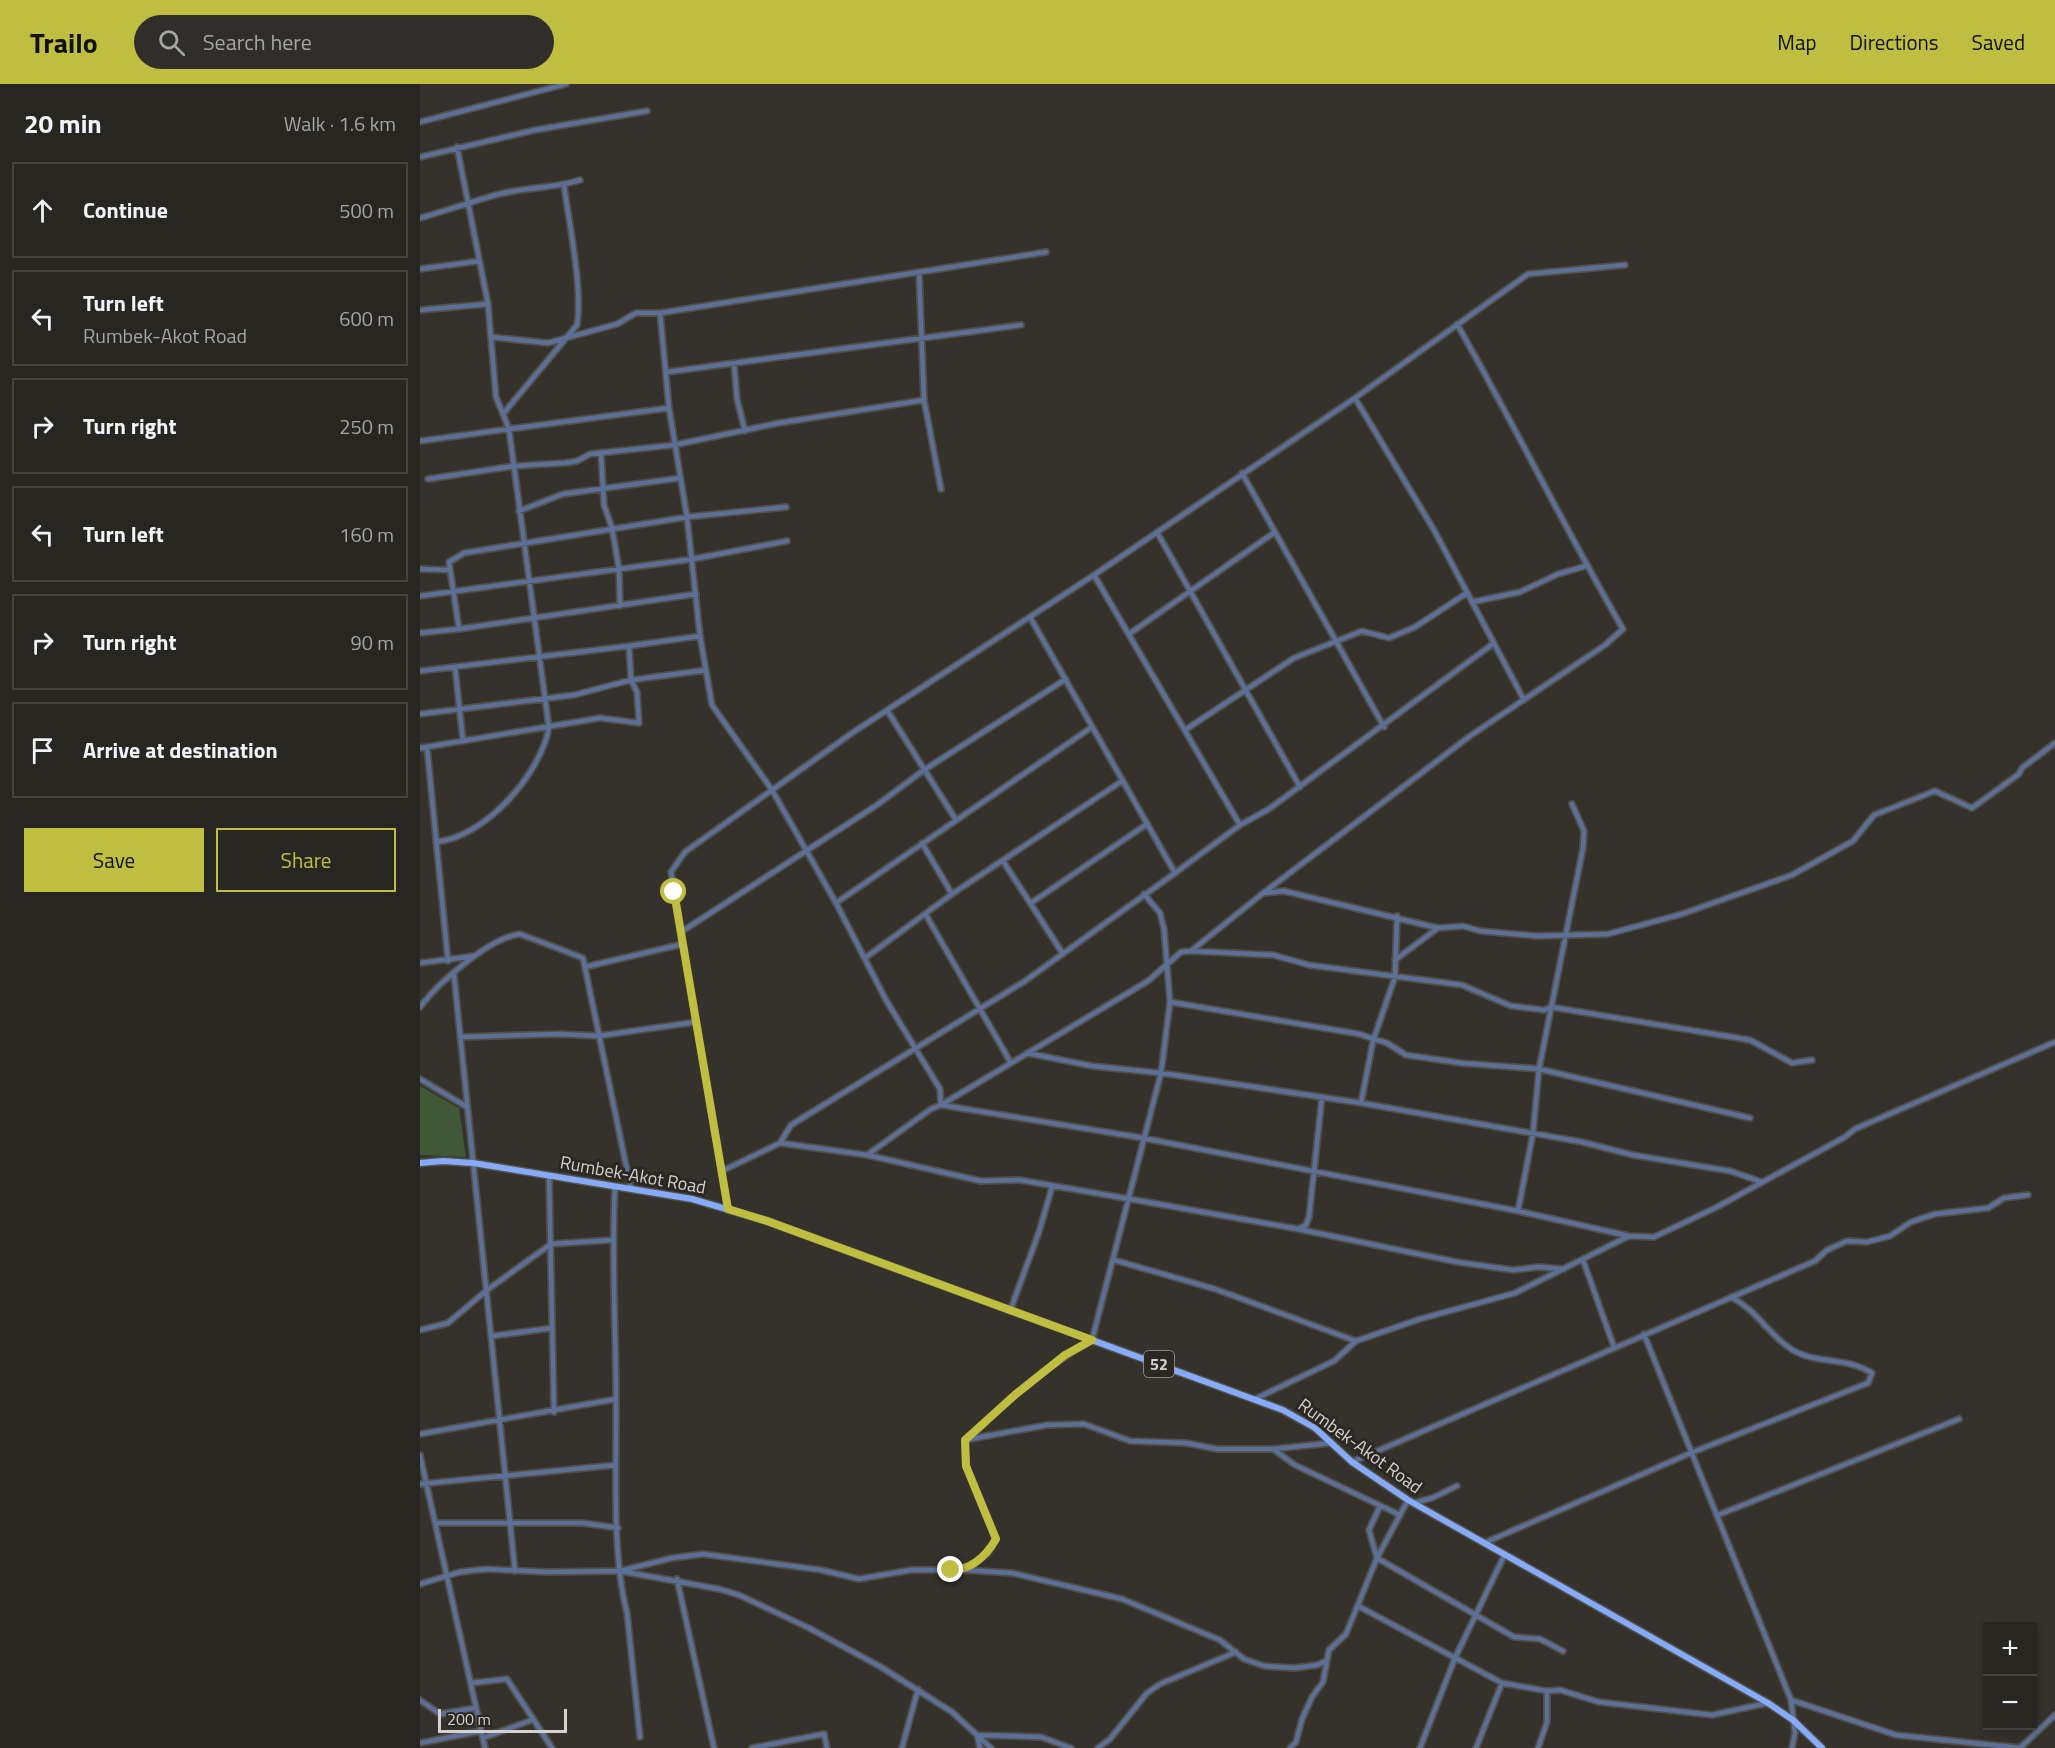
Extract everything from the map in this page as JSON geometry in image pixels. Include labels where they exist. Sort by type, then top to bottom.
[{"type":"main road","name":"Rumbek-Akot Road","points":[[420,1164],[443,1161],[473,1163],[692,1199],[728,1209],[767,1221],[1255,1399],[1298,1417],[1352,1461],[1410,1502],[1768,1703],[1793,1720],[1822,1748]]},
{"type":"street","points":[[420,122],[566,84]]},
{"type":"street","points":[[420,157],[535,130],[647,111]]},
{"type":"street","points":[[436,842],[451,839],[473,828],[508,801],[545,746],[549,728],[530,582],[522,543],[509,429],[496,397],[488,304],[457,147]]},
{"type":"street","points":[[420,218],[468,206],[493,196],[564,185],[580,180]]},
{"type":"street","points":[[503,414],[577,325],[579,312],[564,185]]},
{"type":"street","points":[[491,337],[548,343],[617,324],[636,313],[660,313],[1046,252]]},
{"type":"street","points":[[420,269],[479,261]]},
{"type":"street","points":[[728,1209],[671,872],[685,852],[887,710],[1094,575],[1355,398],[1528,274],[1625,265]]},
{"type":"street","points":[[920,272],[924,400],[941,489]]},
{"type":"street","points":[[420,310],[488,304]]},
{"type":"street","points":[[660,313],[669,408],[693,559],[700,636],[711,705],[772,790],[806,849],[902,1027],[917,1048],[940,1089],[941,1105]]},
{"type":"street","points":[[1191,951],[1262,894],[1470,736],[1605,645],[1623,629],[1586,566],[1517,430],[1457,324]]},
{"type":"street","points":[[667,372],[1021,325]]},
{"type":"street","points":[[734,363],[737,399],[745,431]]},
{"type":"street","points":[[1355,398],[1434,530],[1524,700]]},
{"type":"street","points":[[429,479],[514,466],[564,464],[577,461],[590,453],[674,445],[924,400]]},
{"type":"street","points":[[420,441],[669,408]]},
{"type":"street","points":[[600,453],[607,520],[612,528],[619,569],[620,606]]},
{"type":"street","points":[[1242,473],[1384,727]]},
{"type":"street","points":[[519,510],[563,494],[680,478]]},
{"type":"street","points":[[459,629],[449,562],[464,553],[687,517],[786,507]]},
{"type":"street","points":[[1157,532],[1300,787]]},
{"type":"street","points":[[1129,634],[1275,532]]},
{"type":"street","points":[[420,596],[693,559],[788,541]]},
{"type":"street","points":[[1472,602],[1520,592],[1558,574],[1586,566]]},
{"type":"street","points":[[420,569],[449,570]]},
{"type":"street","points":[[1094,575],[1240,825]]},
{"type":"street","points":[[1185,730],[1294,658],[1314,651],[1335,639],[1362,631],[1389,638],[1415,627],[1467,593]]},
{"type":"street","points":[[420,633],[535,619],[696,594]]},
{"type":"street","points":[[1029,617],[1175,873]]},
{"type":"street","points":[[420,671],[539,658],[700,636]]},
{"type":"street","points":[[780,1143],[790,1125],[917,1048],[1064,954],[1240,825],[1269,809],[1384,727],[1494,643]]},
{"type":"street","points":[[420,748],[600,718],[639,723],[637,692],[631,680],[629,646]]},
{"type":"street","points":[[454,667],[463,741]]},
{"type":"street","points":[[420,714],[574,695],[631,680],[706,670]]},
{"type":"street","points":[[681,933],[806,849],[877,806],[924,770],[1066,679]]},
{"type":"street","points":[[887,710],[956,820]]},
{"type":"street","points":[[836,903],[1092,727]]},
{"type":"street","points":[[1262,894],[1284,891],[1397,916],[1438,928],[1463,926],[1480,931],[1537,936],[1608,934],[1682,914],[1792,875],[1853,841],[1874,815],[1935,791],[1972,808],[2019,774],[2022,768],[2055,743]]},
{"type":"street","points":[[427,747],[448,961]]},
{"type":"street","points":[[865,958],[927,915],[952,894],[1122,781]]},
{"type":"street","points":[[1518,1211],[1533,1133],[1539,1069],[1583,848],[1584,831],[1572,804]]},
{"type":"street","points":[[1032,903],[1147,824]]},
{"type":"street","points":[[922,843],[952,894]]},
{"type":"street","points":[[1003,861],[1064,954]]},
{"type":"street","points":[[964,1570],[988,1553],[996,1539],[966,1466],[965,1440],[968,1440],[1016,1394],[1065,1355],[1092,1340],[1114,1260],[1161,1073],[1170,1002],[1168,964],[1160,913],[1144,894]]},
{"type":"street","points":[[927,915],[1011,1063]]},
{"type":"street","points":[[1361,1102],[1373,1041],[1395,977],[1397,916]]},
{"type":"street","points":[[1395,960],[1438,928]]},
{"type":"street","points":[[420,1007],[434,989],[477,955],[510,935],[520,934],[583,958],[631,1189]]},
{"type":"street","points":[[585,967],[683,944]]},
{"type":"street","points":[[867,1155],[931,1109],[1148,981],[1181,952],[1273,955],[1309,965],[1462,985],[1511,1006],[1544,1010],[1551,1006],[1750,1040],[1792,1063],[1812,1060]]},
{"type":"street","points":[[420,963],[448,961],[477,955]]},
{"type":"street","points":[[454,975],[515,1571]]},
{"type":"street","points":[[1170,1002],[1359,1034],[1373,1041],[1387,1043],[1406,1055],[1461,1063],[1539,1069],[1750,1118]]},
{"type":"street","points":[[460,1037],[560,1034],[598,1036],[696,1022]]},
{"type":"street","points":[[941,1105],[1143,1138],[1518,1211],[1629,1236],[1654,1236],[1764,1182],[1845,1137],[1855,1129],[2055,1042]]},
{"type":"street","points":[[1027,1053],[1092,1066],[1161,1073],[1361,1102],[1582,1142],[1633,1155],[1730,1171],[1764,1182]]},
{"type":"street","points":[[420,1079],[467,1107]]},
{"type":"street","points":[[1298,1229],[1306,1225],[1309,1216],[1312,1171],[1322,1097]]},
{"type":"street","points":[[722,1171],[780,1143],[867,1155],[981,1181],[1020,1180],[1130,1199],[1513,1270],[1538,1267],[1567,1269]]},
{"type":"street","points":[[549,1176],[554,1412]]},
{"type":"street","points":[[615,1186],[612,1240],[615,1290],[618,1528],[620,1570],[640,1737]]},
{"type":"street","points":[[1010,1311],[1039,1232],[1052,1187]]},
{"type":"street","points":[[1352,1461],[1815,1261],[1827,1250],[1847,1241],[1867,1242],[1890,1236],[1911,1222],[1935,1214],[1988,1208],[2004,1198],[2028,1195]]},
{"type":"street","points":[[1255,1399],[1334,1360],[1356,1341],[1420,1319],[1515,1293],[1629,1236]]},
{"type":"street","points":[[420,1330],[448,1323],[487,1290],[551,1244],[612,1240]]},
{"type":"street","points":[[1114,1260],[1215,1289],[1356,1341]]},
{"type":"street","points":[[1583,1260],[1614,1347]]},
{"type":"street","points":[[1484,1543],[1693,1452],[1868,1383],[1872,1373],[1857,1364],[1820,1360],[1792,1350],[1773,1334],[1753,1309],[1731,1297]]},
{"type":"street","points":[[492,1336],[552,1328]]},
{"type":"street","points":[[1644,1334],[1791,1700],[1795,1733],[1792,1748]]},
{"type":"street","points":[[420,1434],[554,1412],[616,1399]]},
{"type":"street","points":[[1718,1515],[1959,1419]]},
{"type":"street","points":[[968,1440],[1047,1425],[1084,1424],[1130,1441],[1186,1443],[1217,1449],[1273,1449],[1331,1443]]},
{"type":"street","points":[[1273,1449],[1295,1465],[1400,1515]]},
{"type":"street","points":[[420,1455],[486,1748]]},
{"type":"street","points":[[420,1484],[616,1465]]},
{"type":"street","points":[[1290,1748],[1296,1742],[1302,1719],[1312,1697],[1323,1682],[1329,1650],[1346,1635],[1377,1558],[1400,1515],[1410,1502],[1432,1498],[1457,1486]]},
{"type":"street","points":[[1380,1506],[1369,1530],[1377,1558],[1514,1637],[1540,1639],[1563,1651]]},
{"type":"street","points":[[435,1523],[583,1522],[618,1528]]},
{"type":"street","points":[[620,1570],[672,1558],[703,1554],[821,1570],[859,1579],[911,1570],[1012,1573],[1122,1599],[1220,1640],[1244,1659],[1264,1666],[1295,1668],[1317,1665],[1326,1661]]},
{"type":"street","points":[[1420,1748],[1455,1658],[1505,1554]]},
{"type":"street","points":[[420,1584],[460,1572],[620,1570],[676,1579],[739,1595],[827,1638],[918,1689],[952,1712],[991,1748]]},
{"type":"street","points":[[676,1579],[714,1748]]},
{"type":"street","points":[[1358,1606],[1502,1683],[1546,1691],[1560,1690],[1599,1702],[1712,1715],[1768,1703]]},
{"type":"street","points":[[1098,1748],[1110,1738],[1147,1693],[1160,1684],[1236,1652]]},
{"type":"street","points":[[471,1683],[507,1680],[552,1748]]},
{"type":"street","points":[[1476,1748],[1502,1683]]},
{"type":"street","points":[[902,1748],[918,1689]]},
{"type":"street","points":[[1538,1748],[1547,1722],[1546,1691]]},
{"type":"street","points":[[420,1700],[440,1713],[476,1708]]},
{"type":"street","points":[[1791,1700],[1896,1736],[2020,1748],[2055,1715]]},
{"type":"street","points":[[483,1738],[532,1720]]},
{"type":"street","points":[[420,1743],[481,1731]]},
{"type":"street","points":[[752,1748],[824,1734],[827,1748]]},
{"type":"street","points":[[977,1735],[980,1748]]},
{"type":"street","points":[[977,1735],[1041,1737],[1071,1748]]},
{"type":"street","points":[[785,1741],[787,1748]]},
{"type":"green space","points":[[420,1086],[459,1108],[466,1157],[420,1155]]},
{"type":"route","points":[[674,892],[728,1209],[767,1221],[1092,1340],[1065,1355],[1016,1394],[968,1440],[965,1440],[966,1466],[996,1539],[988,1553],[964,1570],[951,1570]]}]
